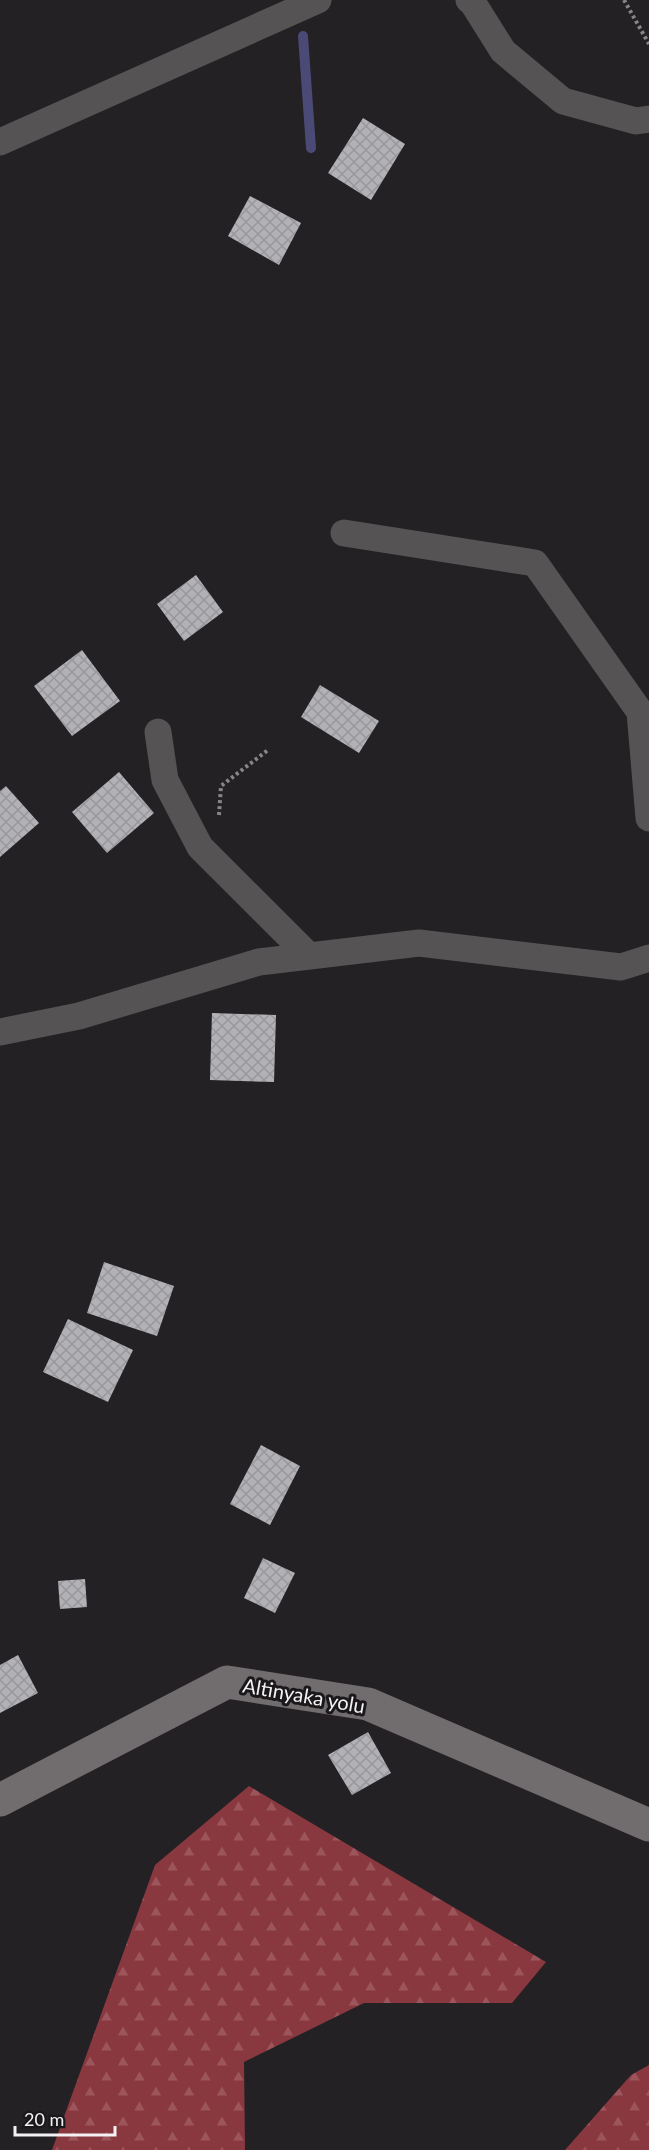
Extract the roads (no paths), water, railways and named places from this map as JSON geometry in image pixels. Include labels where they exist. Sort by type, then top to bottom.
[{"type":"main road","name":"Altinyaka yolu","points":[[0,1800],[226,1682],[368,1704],[649,1825]]},
{"type":"street","points":[[0,142],[318,0]]},
{"type":"street","points":[[469,0],[503,51],[563,101],[636,122],[649,119]]},
{"type":"street","points":[[344,533],[535,563],[640,712],[649,818]]},
{"type":"street","points":[[158,732],[165,780],[200,847],[309,956]]},
{"type":"street","points":[[0,1032],[79,1016],[259,962],[309,956],[419,944],[621,967],[649,958]]},
{"type":"waterway","points":[[303,36],[311,148]]}]
